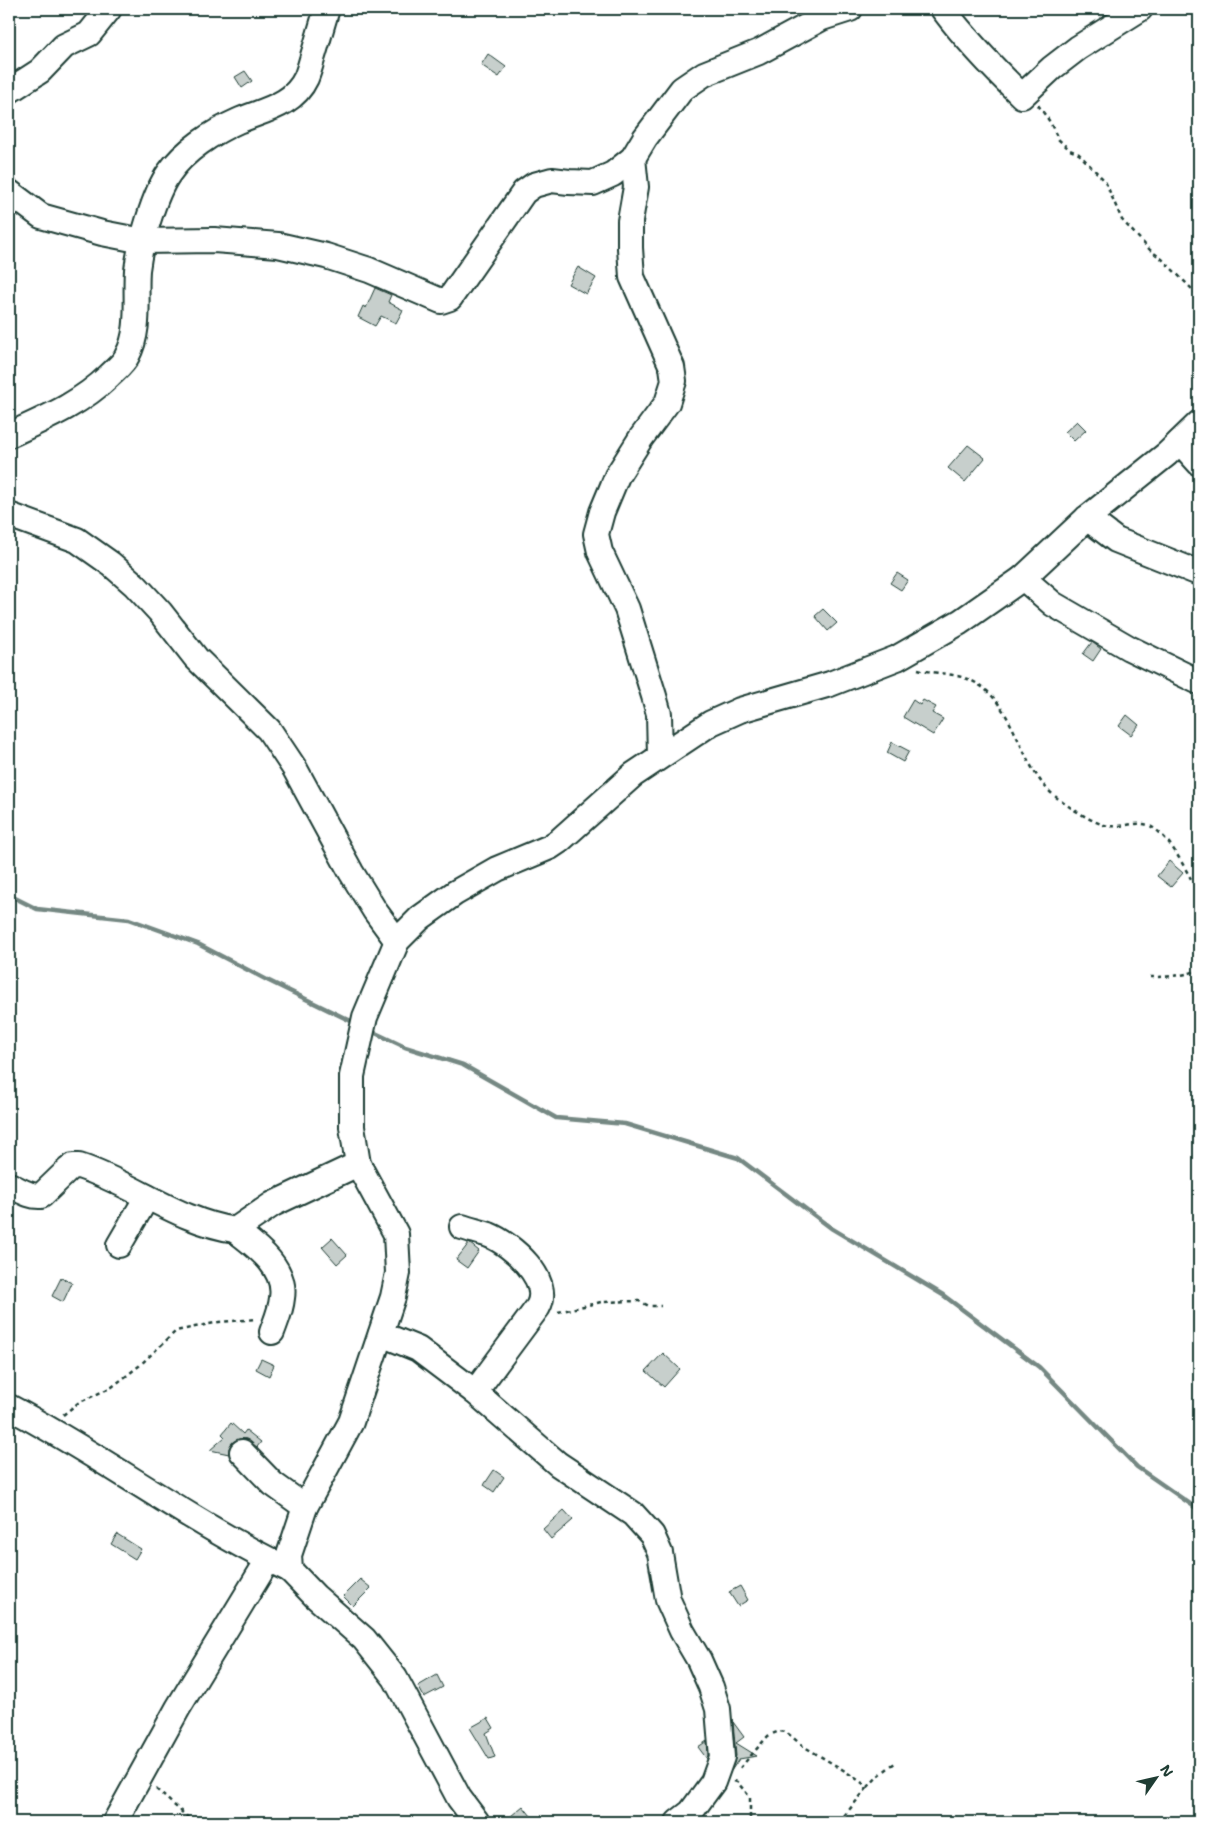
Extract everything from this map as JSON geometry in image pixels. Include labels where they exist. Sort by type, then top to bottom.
[{"type":"street","points":[[9,91],[40,71],[64,46],[88,34],[109,9]]},
{"type":"street","points":[[9,435],[76,403],[100,385],[126,358],[133,343],[137,308],[137,270],[143,241],[156,198],[169,173],[188,153],[216,133],[236,122],[282,104],[295,94],[306,78],[327,9]]},
{"type":"street","points":[[9,192],[41,216],[102,233],[143,241],[214,240],[278,245],[326,256],[369,270],[441,301],[450,298],[524,192],[534,185],[552,180],[593,183],[613,174],[633,158],[645,138],[682,90],[704,74],[759,52],[822,18],[850,9]]},
{"type":"street","points":[[944,9],[969,43],[1022,96],[1052,68],[1078,48],[1140,9]]},
{"type":"street","points":[[633,158],[636,187],[630,221],[632,277],[672,366],[674,381],[666,403],[617,476],[602,512],[596,534],[600,552],[627,609],[654,696],[659,714],[660,756]]},
{"type":"street","points":[[290,1570],[289,1555],[305,1507],[351,1422],[393,1297],[398,1273],[396,1234],[358,1164],[352,1127],[352,1076],[365,1017],[398,941],[420,918],[455,893],[497,869],[550,847],[559,841],[634,775],[711,723],[740,710],[830,684],[897,658],[960,622],[1023,578],[1086,518],[1180,442],[1199,423]]},
{"type":"street","points":[[1180,442],[1199,463]]},
{"type":"street","points":[[9,515],[76,540],[111,564],[136,585],[196,658],[268,730],[295,769],[350,872],[398,941]]},
{"type":"street","points":[[1086,518],[1116,540],[1199,574]]},
{"type":"street","points":[[1023,578],[1053,604],[1129,648],[1199,682]]},
{"type":"street","points":[[235,1230],[273,1204],[358,1164]]},
{"type":"street","points":[[9,1185],[28,1194],[41,1196],[69,1169],[73,1166],[79,1166],[187,1216],[222,1228],[235,1230],[262,1251],[279,1272],[283,1297],[275,1325]]},
{"type":"street","points":[[119,1244],[147,1197]]},
{"type":"street","points":[[462,1227],[489,1236],[504,1244],[524,1260],[541,1288],[541,1301],[538,1307],[475,1392]]},
{"type":"street","points":[[381,1334],[418,1349],[475,1392],[558,1464],[633,1514],[652,1535],[660,1553],[668,1600],[682,1631],[699,1660],[718,1709],[722,1757],[720,1781],[691,1812],[678,1822]]},
{"type":"street","points":[[9,1407],[94,1456],[170,1504],[268,1560],[290,1570],[315,1596],[364,1639],[395,1678],[459,1798],[477,1822]]},
{"type":"street","points":[[242,1452],[273,1484],[305,1507]]},
{"type":"street","points":[[115,1822],[178,1708],[268,1560]]},
{"type":"path","points":[[1022,96],[1040,106],[1058,140],[1070,150],[1079,154],[1105,181],[1122,220],[1150,250],[1162,259],[1199,296]]},
{"type":"path","points":[[897,658],[907,665],[928,672],[969,679],[982,686],[1003,710],[1043,785],[1056,797],[1093,821],[1108,826],[1141,824],[1153,828],[1169,843],[1199,892]]},
{"type":"path","points":[[1150,977],[1190,974],[1199,970]]},
{"type":"path","points":[[538,1307],[552,1313],[602,1302],[640,1301],[649,1306],[661,1306]]},
{"type":"path","points":[[50,1430],[65,1412],[112,1387],[132,1372],[176,1331],[219,1322],[255,1319],[275,1325]]},
{"type":"path","points":[[720,1781],[735,1774],[768,1736],[779,1731],[786,1732],[803,1746],[845,1770],[868,1787]]},
{"type":"path","points":[[839,1822],[878,1776],[896,1762]]},
{"type":"path","points":[[142,1776],[193,1822]]},
{"type":"path","points":[[720,1781],[738,1782],[750,1797],[750,1822]]},
{"type":"building","points":[[488,54],[506,67],[499,77],[481,65]]},
{"type":"building","points":[[245,71],[252,81],[242,88],[235,77]]},
{"type":"building","points":[[578,267],[596,278],[586,294],[568,284]]},
{"type":"building","points":[[375,288],[391,295],[388,302],[403,310],[396,323],[381,316],[375,326],[358,317],[363,306],[366,308]]},
{"type":"building","points":[[1077,421],[1086,430],[1074,441],[1065,432]]},
{"type":"building","points":[[968,445],[985,458],[965,482],[948,468]]},
{"type":"building","points":[[897,573],[908,580],[901,590],[890,583]]},
{"type":"building","points":[[823,609],[837,623],[828,631],[815,616]]},
{"type":"building","points":[[1092,642],[1101,649],[1093,661],[1083,654]]},
{"type":"building","points":[[913,700],[920,705],[923,700],[936,707],[932,713],[943,719],[933,735],[903,717]]},
{"type":"building","points":[[1127,715],[1139,725],[1131,735],[1119,726]]},
{"type":"building","points":[[892,742],[909,751],[903,762],[887,753]]},
{"type":"building","points":[[1169,861],[1183,873],[1171,887],[1157,876]]},
{"type":"building","points":[[332,1238],[347,1255],[337,1264],[322,1247]]},
{"type":"building","points":[[469,1243],[479,1251],[467,1268],[456,1260]]},
{"type":"building","points":[[61,1278],[72,1283],[63,1302],[52,1296]]},
{"type":"building","points":[[663,1353],[680,1369],[664,1387],[646,1371]]},
{"type":"building","points":[[261,1359],[274,1365],[269,1376],[256,1369]]},
{"type":"building","points":[[231,1423],[243,1434],[246,1430],[261,1442],[257,1447],[246,1439],[239,1439],[232,1443],[229,1448],[229,1454],[210,1450],[225,1437],[222,1434]]},
{"type":"building","points":[[494,1470],[504,1477],[494,1492],[484,1485]]},
{"type":"building","points":[[564,1510],[573,1520],[551,1539],[543,1529]]},
{"type":"building","points":[[117,1534],[141,1549],[135,1559],[111,1544]]},
{"type":"building","points":[[360,1579],[371,1588],[353,1606],[343,1596]]},
{"type":"building","points":[[740,1586],[748,1600],[738,1606],[729,1592]]},
{"type":"building","points":[[437,1675],[443,1687],[424,1697],[418,1686]]},
{"type":"building","points":[[488,1718],[494,1728],[486,1733],[495,1757],[489,1759],[470,1728]]},
{"type":"building","points":[[733,1722],[744,1737],[736,1743],[757,1756],[739,1759],[731,1771],[736,1756]]},
{"type":"building","points":[[707,1741],[708,1755],[707,1759],[698,1747]]},
{"type":"building","points":[[523,1806],[531,1816],[523,1822],[517,1822],[511,1816]]},
{"type":"waterway","points":[[9,895],[37,909],[129,919],[198,944],[357,1024]]},
{"type":"waterway","points":[[369,1030],[405,1047],[463,1065],[556,1118],[625,1124],[738,1158],[831,1228],[943,1295],[1039,1367],[1137,1467],[1199,1510]]}]
